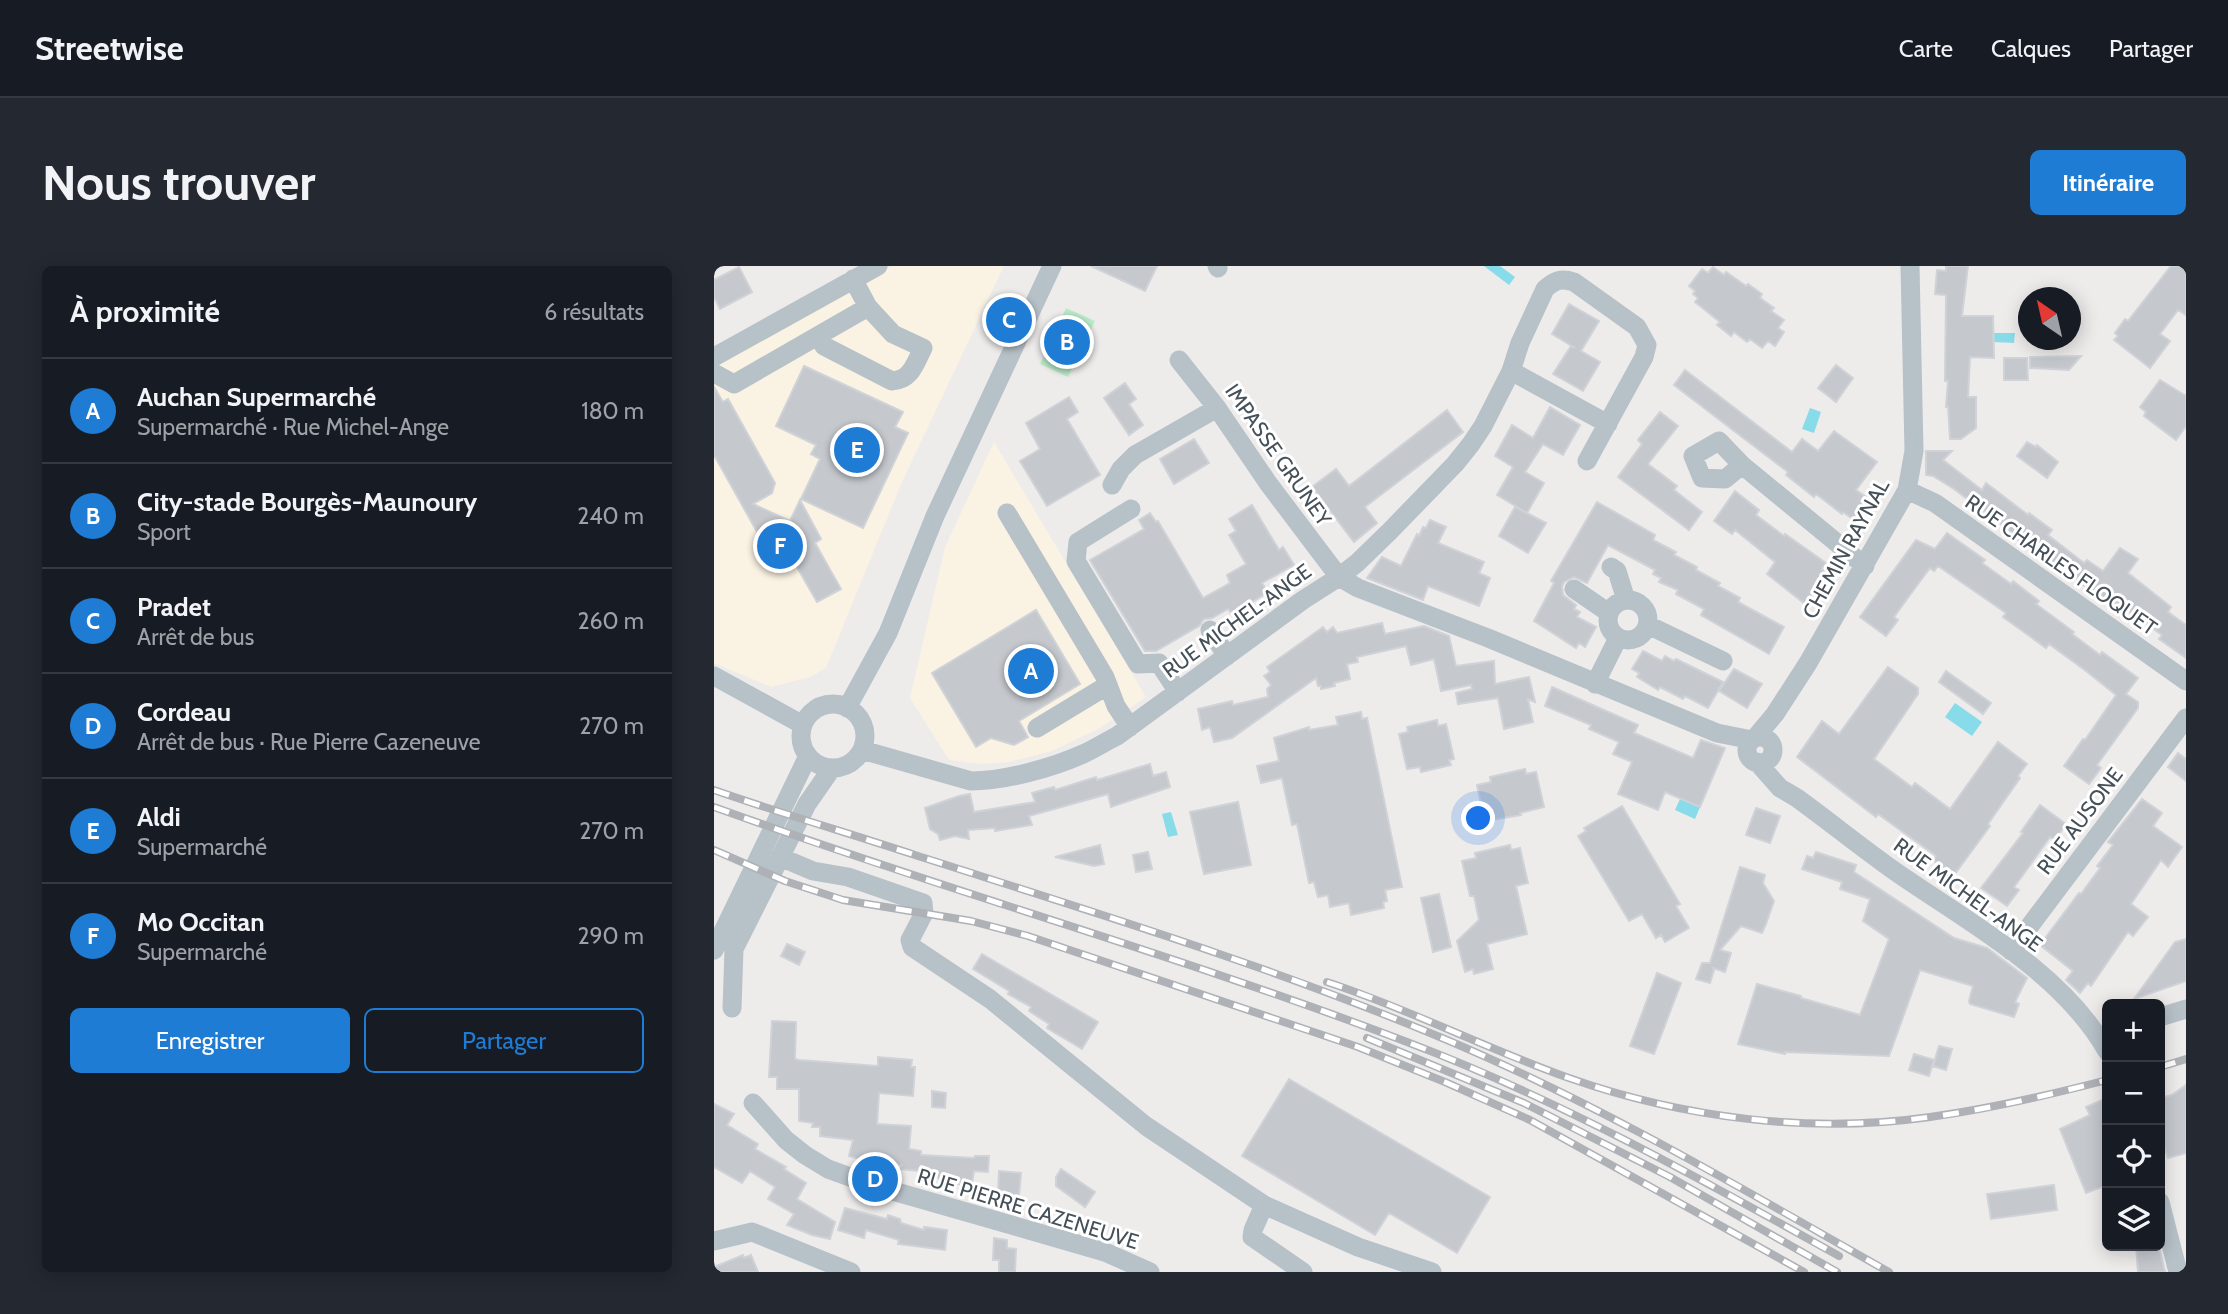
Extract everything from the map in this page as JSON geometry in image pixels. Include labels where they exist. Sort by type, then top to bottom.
[{"type":"street","points":[[847,708],[888,634],[935,516],[1052,266]]},
{"type":"street","name":"CHEMIN RAYNAL","points":[[1759,750],[1775,714],[1865,566],[1907,490],[1914,451],[1910,266]]},
{"type":"street","points":[[714,357],[875,268]]},
{"type":"street","points":[[1339,577],[1390,531],[1455,464],[1483,426],[1511,371],[1520,343],[1545,289],[1562,278],[1574,282],[1637,327],[1647,345],[1644,357],[1587,461]]},
{"type":"street","points":[[818,336],[824,346],[892,380],[902,380],[908,376],[923,348],[893,334],[868,307],[853,279]]},
{"type":"street","points":[[714,373],[734,384],[868,307]]},
{"type":"street","name":"IMPASSE GRUNEY","points":[[1179,360],[1339,577]]},
{"type":"street","points":[[1511,371],[1608,424]]},
{"type":"street","points":[[1112,485],[1121,469],[1135,455],[1217,408]]},
{"type":"street","points":[[1742,465],[1865,566]]},
{"type":"street","name":"RUE CHARLES FLOQUET","points":[[1907,490],[1935,503],[2186,681]]},
{"type":"street","points":[[1131,509],[1078,542],[1076,561],[1138,664],[1159,663],[1178,692]]},
{"type":"street","points":[[1007,513],[1130,727]]},
{"type":"street","points":[[1611,567],[1617,570],[1626,600]]},
{"type":"street","name":"RUE MICHEL-ANGE","points":[[862,750],[957,778],[982,781],[1035,770],[1083,754],[1130,727],[1339,577],[1358,588],[1488,638],[1759,750],[1780,788],[2011,951],[2053,984],[2102,1039]]},
{"type":"street","points":[[1574,589],[1609,613]]},
{"type":"street","points":[[1626,600],[1639,603],[1647,612],[1648,625],[1640,637],[1633,640],[1618,638],[1608,624],[1609,613],[1616,604],[1626,600]]},
{"type":"street","points":[[1648,625],[1723,661]]},
{"type":"street","points":[[1210,630],[1227,656]]},
{"type":"street","points":[[1595,684],[1618,638]]},
{"type":"street","points":[[714,676],[803,725]]},
{"type":"street","points":[[1037,728],[1108,685]]},
{"type":"street","points":[[839,705],[847,708],[855,713],[864,730],[862,750],[850,763],[832,768],[823,767],[808,756],[801,741],[803,725],[807,717],[821,706],[839,705]]},
{"type":"street","name":"RUE AUSONE","points":[[2011,951],[2186,718]]},
{"type":"street","points":[[714,950],[808,756]]},
{"type":"street","points":[[732,1008],[734,949],[807,804],[832,768]]},
{"type":"street","points":[[780,857],[813,871],[848,877],[923,903],[922,918],[910,940],[912,947],[990,999],[1146,1126],[1264,1205],[1358,1247],[1432,1272]]},
{"type":"street","points":[[2165,1015],[2186,1009]]},
{"type":"street","name":"RUE PIERRE CAZENEUVE","points":[[753,1103],[786,1140],[828,1168],[884,1189],[1105,1252],[1150,1272]]},
{"type":"street","points":[[1264,1205],[1252,1237],[1303,1272]]},
{"type":"street","points":[[2165,1211],[2177,1234],[2178,1272]]},
{"type":"street","points":[[714,1241],[752,1232],[851,1272]]},
{"type":"shaded area","points":[[892,266],[1004,266],[901,484],[826,668],[810,677],[771,687],[714,663],[714,365]]},
{"type":"shaded area","points":[[994,442],[1146,697],[1100,728],[1052,751],[1009,762],[982,764],[949,760],[910,698],[945,547]]},
{"type":"green space","points":[[1066,308],[1095,321],[1068,377],[1040,364]]},
{"type":"water","points":[[1484,266],[1500,266],[1515,277],[1509,285]]},
{"type":"water","points":[[1995,333],[2015,333],[2014,343],[1994,342]]},
{"type":"water","points":[[1810,408],[1821,412],[1814,433],[1802,429]]},
{"type":"water","points":[[1955,703],[1982,722],[1972,736],[1945,717]]},
{"type":"water","points":[[1680,799],[1700,807],[1695,819],[1675,810]]},
{"type":"water","points":[[1171,812],[1178,835],[1168,837],[1162,814]]},
{"type":"building","points":[[1091,266],[1157,266],[1145,291]]},
{"type":"building","points":[[1946,266],[1968,266],[1962,316],[1993,316],[1994,358],[1970,357],[1968,397],[1976,397],[1976,428],[1961,439],[1950,439],[1946,407],[1948,381],[1945,381],[1946,295],[1935,294],[1937,270],[1946,271]]},
{"type":"building","points":[[2171,266],[2186,266],[2186,315],[2178,310],[2160,334],[2170,341],[2150,368],[2114,340],[2118,336],[2115,333],[2125,319],[2128,321]]},
{"type":"building","points":[[739,267],[752,292],[720,309],[714,297],[714,280]]},
{"type":"building","points":[[1713,267],[1762,294],[1760,298],[1774,308],[1771,311],[1784,320],[1778,328],[1784,332],[1775,346],[1768,341],[1762,348],[1750,339],[1747,342],[1734,332],[1731,336],[1717,325],[1720,322],[1695,302],[1698,298],[1689,286],[1702,269],[1708,273]]},
{"type":"building","points":[[1569,304],[1599,321],[1581,351],[1600,362],[1583,391],[1553,374],[1571,346],[1575,348],[1552,334]]},
{"type":"building","points":[[2081,356],[2069,370],[2030,368],[2030,357]]},
{"type":"building","points":[[2004,358],[2027,358],[2028,380],[2004,380]]},
{"type":"building","points":[[1836,365],[1853,378],[1836,402],[1818,388]]},
{"type":"building","points":[[804,366],[903,412],[895,427],[908,433],[863,528],[801,499],[820,459],[811,454],[816,445],[776,426]]},
{"type":"building","points":[[1685,370],[1792,452],[1802,439],[1818,451],[1834,431],[1877,462],[1856,490],[1872,501],[1857,522],[1816,494],[1814,497],[1786,475],[1788,472],[1674,385]]},
{"type":"building","points":[[2160,380],[2186,396],[2186,426],[2176,440],[2144,416],[2146,412],[2140,407]]},
{"type":"building","points":[[1125,383],[1136,399],[1129,404],[1143,425],[1129,435],[1104,398]]},
{"type":"building","points":[[714,387],[723,402],[728,399],[775,483],[772,493],[753,504],[790,521],[800,500],[821,539],[815,543],[841,589],[817,602],[789,553],[774,562],[714,455]]},
{"type":"building","points":[[1069,397],[1078,412],[1067,419],[1100,475],[1047,506],[1020,461],[1040,449],[1026,423]]},
{"type":"building","points":[[1550,407],[1580,425],[1563,455],[1543,444],[1525,472],[1544,483],[1527,513],[1497,495],[1513,467],[1495,456],[1512,425],[1533,438]]},
{"type":"building","points":[[1447,410],[1463,432],[1365,507],[1377,523],[1354,542],[1312,487],[1336,469],[1349,486]]},
{"type":"building","points":[[1660,412],[1678,426],[1648,464],[1677,486],[1674,490],[1702,512],[1689,530],[1618,477],[1642,444],[1638,440]]},
{"type":"building","points":[[1194,439],[1209,463],[1174,484],[1160,459]]},
{"type":"building","points":[[2027,442],[2036,447],[2037,445],[2058,462],[2047,478],[2017,456]]},
{"type":"building","points":[[1926,451],[1952,451],[1943,460],[1982,490],[1986,483],[2028,515],[2029,513],[2052,530],[2048,535],[2084,563],[2087,560],[2103,571],[2120,548],[2138,559],[2128,573],[2171,607],[2168,612],[2186,625],[2186,658],[2159,639],[2162,635],[2117,603],[2115,606],[2092,592],[2062,568],[2060,571],[1954,489],[1933,476],[1926,475]]},
{"type":"building","points":[[1735,491],[1759,510],[1756,515],[1826,563],[1822,569],[1826,573],[1805,604],[1767,574],[1775,562],[1735,530],[1732,534],[1714,521]]},
{"type":"building","points":[[1597,502],[1655,535],[1653,540],[1676,552],[1674,555],[1720,583],[1718,586],[1740,598],[1738,602],[1784,627],[1769,654],[1701,615],[1704,609],[1676,594],[1678,590],[1659,582],[1661,578],[1653,574],[1655,570],[1608,545],[1587,583],[1574,577],[1564,582],[1562,587],[1563,595],[1576,605],[1574,609],[1580,612],[1577,617],[1596,627],[1585,647],[1579,643],[1576,648],[1534,621],[1554,583],[1551,581]]},
{"type":"building","points":[[1252,505],[1279,550],[1283,547],[1294,565],[1262,583],[1268,592],[1246,606],[1231,613],[1228,609],[1212,618],[1204,619],[1199,626],[1156,651],[1145,651],[1090,560],[1144,529],[1139,520],[1150,513],[1156,522],[1158,521],[1203,598],[1230,583],[1227,575],[1246,564],[1229,535],[1236,531],[1229,519]]},
{"type":"building","points":[[1515,507],[1546,523],[1528,553],[1499,536]]},
{"type":"building","points":[[1430,520],[1446,527],[1438,543],[1484,562],[1479,573],[1490,578],[1479,606],[1428,586],[1423,600],[1367,578],[1382,557],[1401,566],[1417,534],[1419,536]]},
{"type":"building","points":[[1947,533],[1985,560],[1982,563],[2011,584],[2013,581],[2039,601],[2036,604],[2074,632],[2072,634],[2138,678],[2126,694],[2138,702],[2138,708],[2097,765],[2101,768],[2089,784],[2064,766],[2116,695],[2049,644],[2046,648],[2003,617],[2006,613],[1938,566],[1934,571],[1930,568],[1921,580],[1894,617],[1898,620],[1886,636],[1860,617],[1916,540],[1935,549]]},
{"type":"building","points":[[1036,610],[1080,684],[1019,721],[1028,737],[1014,745],[991,738],[976,747],[932,673]]},
{"type":"building","points":[[1382,623],[1385,634],[1424,626],[1449,636],[1456,666],[1494,661],[1495,684],[1529,677],[1535,702],[1528,699],[1533,722],[1504,729],[1498,698],[1458,704],[1456,693],[1472,689],[1471,685],[1441,691],[1434,659],[1411,665],[1406,646],[1357,657],[1358,662],[1347,664],[1350,679],[1334,683],[1335,686],[1321,689],[1316,678],[1232,738],[1214,742],[1210,727],[1202,730],[1198,709],[1232,701],[1233,705],[1268,697],[1267,689],[1271,685],[1264,676],[1270,672],[1267,667],[1323,627],[1327,632],[1333,627],[1337,633]]},
{"type":"building","points":[[1643,651],[1662,661],[1665,656],[1674,661],[1676,659],[1723,682],[1708,708],[1660,687],[1658,690],[1637,677],[1639,673],[1632,669]]},
{"type":"building","points":[[1888,667],[1918,688],[1918,694],[1874,759],[1912,787],[1915,783],[1950,809],[1998,742],[2027,764],[1988,824],[1990,826],[1954,875],[1933,860],[1936,856],[1878,814],[1876,817],[1797,757],[1822,721],[1839,734]]},
{"type":"building","points":[[1734,669],[1762,684],[1747,708],[1719,691]]},
{"type":"building","points":[[1946,671],[1991,703],[1983,714],[1939,682]]},
{"type":"building","points":[[1552,687],[1638,725],[1634,733],[1693,758],[1701,740],[1725,748],[1700,807],[1665,792],[1658,810],[1618,794],[1632,762],[1613,754],[1619,742],[1589,729],[1591,725],[1545,706]]},
{"type":"building","points":[[1361,712],[1362,719],[1367,718],[1402,887],[1385,890],[1387,901],[1383,902],[1384,908],[1351,915],[1349,903],[1330,907],[1328,895],[1318,897],[1314,882],[1309,883],[1297,824],[1292,825],[1282,778],[1261,783],[1257,766],[1279,761],[1274,738],[1309,727],[1309,730],[1338,725],[1336,717]]},
{"type":"building","points":[[1437,720],[1438,726],[1446,724],[1454,759],[1449,760],[1451,765],[1421,772],[1420,767],[1407,769],[1399,734],[1408,732],[1407,727]]},
{"type":"building","points":[[2178,753],[2186,759],[2186,781],[2168,767]]},
{"type":"building","points":[[1150,764],[1153,776],[1166,772],[1170,787],[1111,807],[1108,794],[1029,816],[1032,825],[995,831],[995,828],[968,830],[969,839],[955,836],[940,840],[938,834],[930,829],[925,808],[959,796],[970,794],[974,812],[1035,802],[1032,793],[1054,787],[1055,790],[1096,777],[1097,780]]},
{"type":"building","points":[[1525,769],[1526,774],[1536,772],[1544,807],[1520,813],[1521,815],[1485,821],[1477,785],[1491,782],[1490,777]]},
{"type":"building","points":[[2142,799],[2162,813],[2153,826],[2182,847],[2168,867],[2161,860],[2131,904],[2148,917],[2133,936],[2128,932],[2091,986],[2088,983],[2080,993],[2066,980],[2073,971],[2040,945],[2100,868],[2097,866],[2113,845],[2108,842]]},
{"type":"building","points":[[1238,802],[1251,865],[1204,874],[1190,812]]},
{"type":"building","points":[[2040,805],[2066,824],[2055,840],[2050,837],[2014,887],[2019,890],[2007,906],[1981,888],[2023,833],[2021,832]]},
{"type":"building","points":[[1622,806],[1680,904],[1676,906],[1689,928],[1665,942],[1661,935],[1656,938],[1642,914],[1629,921],[1578,836],[1586,831],[1584,828]]},
{"type":"building","points":[[1756,808],[1780,816],[1770,843],[1746,835]]},
{"type":"building","points":[[1100,845],[1104,864],[1094,866],[1055,857]]},
{"type":"building","points":[[1510,845],[1511,850],[1520,848],[1528,883],[1516,886],[1527,934],[1487,944],[1493,969],[1474,974],[1473,969],[1465,972],[1457,941],[1479,920],[1462,861],[1476,858],[1475,853]]},
{"type":"building","points":[[1148,852],[1152,869],[1136,872],[1133,855]]},
{"type":"building","points":[[1816,852],[1856,865],[1854,872],[1954,938],[1987,948],[2027,978],[2015,1002],[2019,1004],[2014,1017],[1970,1004],[1973,986],[1920,970],[1889,1056],[1785,1054],[1738,1044],[1757,984],[1860,1015],[1889,939],[1863,921],[1870,899],[1840,889],[1842,882],[1802,869],[1807,856],[1813,858]]},
{"type":"building","points":[[1740,867],[1765,875],[1763,883],[1774,901],[1766,924],[1762,933],[1741,926],[1720,950],[1731,953],[1725,972],[1713,968],[1710,983],[1696,979],[1702,963],[1710,963]]},
{"type":"building","points":[[1439,894],[1451,947],[1433,952],[1421,898]]},
{"type":"building","points":[[2186,939],[2186,981],[2134,999],[2175,942]]},
{"type":"building","points":[[787,944],[805,952],[799,965],[781,956]]},
{"type":"building","points":[[982,954],[1098,1022],[1082,1049],[1047,1028],[1049,1024],[1029,1011],[1031,1007],[973,969]]},
{"type":"building","points":[[1657,973],[1681,983],[1654,1054],[1630,1046]]},
{"type":"building","points":[[772,1021],[796,1022],[795,1059],[878,1066],[878,1057],[912,1060],[911,1067],[915,1067],[913,1096],[879,1093],[877,1124],[911,1126],[909,1149],[921,1151],[921,1155],[974,1158],[989,1156],[988,1172],[974,1171],[972,1184],[942,1184],[942,1179],[929,1177],[930,1172],[901,1169],[902,1165],[879,1164],[849,1156],[853,1140],[820,1136],[820,1127],[812,1127],[813,1123],[799,1121],[799,1089],[777,1089],[777,1077],[769,1077]]},
{"type":"building","points":[[1939,1046],[1952,1049],[1946,1070],[1933,1066]]},
{"type":"building","points":[[1914,1054],[1934,1060],[1929,1076],[1909,1070]]},
{"type":"building","points":[[1289,1079],[1490,1197],[1457,1253],[1389,1213],[1375,1235],[1242,1156]]},
{"type":"building","points":[[2186,1085],[2186,1153],[2168,1158],[2165,1149],[2165,1097]]},
{"type":"building","points":[[932,1091],[946,1093],[945,1108],[932,1107]]},
{"type":"building","points":[[2102,1100],[2102,1187],[2086,1193],[2060,1129],[2090,1115],[2086,1107]]},
{"type":"building","points":[[714,1104],[734,1114],[727,1125],[758,1144],[755,1149],[786,1167],[784,1169],[806,1183],[797,1199],[835,1222],[830,1239],[787,1225],[794,1214],[768,1199],[775,1187],[750,1171],[742,1183],[714,1167]]},
{"type":"building","points":[[1061,1169],[1095,1192],[1085,1207],[1056,1186],[1056,1177]]},
{"type":"building","points":[[999,1171],[1021,1173],[1019,1196],[998,1194]]},
{"type":"building","points":[[2054,1185],[2057,1210],[1991,1219],[1987,1194]]},
{"type":"building","points":[[845,1208],[887,1219],[888,1215],[900,1219],[901,1223],[924,1230],[924,1227],[947,1230],[945,1250],[898,1244],[899,1240],[866,1230],[864,1238],[838,1230]]},
{"type":"building","points":[[994,1238],[1007,1240],[1007,1248],[1016,1249],[1015,1272],[999,1272],[999,1260],[993,1260]]},
{"type":"building","points":[[2136,1251],[2160,1251],[2165,1272],[2138,1272]]},
{"type":"building","points":[[743,1255],[744,1258],[751,1255],[758,1272],[714,1272],[714,1267]]},
{"type":"railway","points":[[714,790],[1183,942],[1382,1013],[1504,1065],[1616,1120],[1889,1272]]},
{"type":"railway","points":[[714,807],[1235,980],[1463,1064],[1627,1141],[1839,1256]]},
{"type":"railway","points":[[714,850],[785,881],[843,900],[971,921],[1028,936],[1358,1047],[1530,1120],[1804,1272]]},
{"type":"railway","points":[[1327,982],[1569,1078],[1657,1103],[1747,1119],[1793,1123],[1885,1122],[1975,1110],[2102,1081]]},
{"type":"railway","points":[[1367,1038],[1524,1103],[1670,1177],[1837,1272]]},
{"type":"railway","points":[[2165,1065],[2186,1059]]},
{"type":"place","name":"Pradet","points":[[1009,320]]},
{"type":"place","name":"City-stade Bourgès-Maunoury","points":[[1067,342]]},
{"type":"place","name":"Aldi","points":[[857,450]]},
{"type":"place","name":"Mo Occitan","points":[[780,546]]},
{"type":"place","name":"Auchan Supermarché","points":[[1031,671]]},
{"type":"place","name":"Cordeau","points":[[875,1179]]}]
